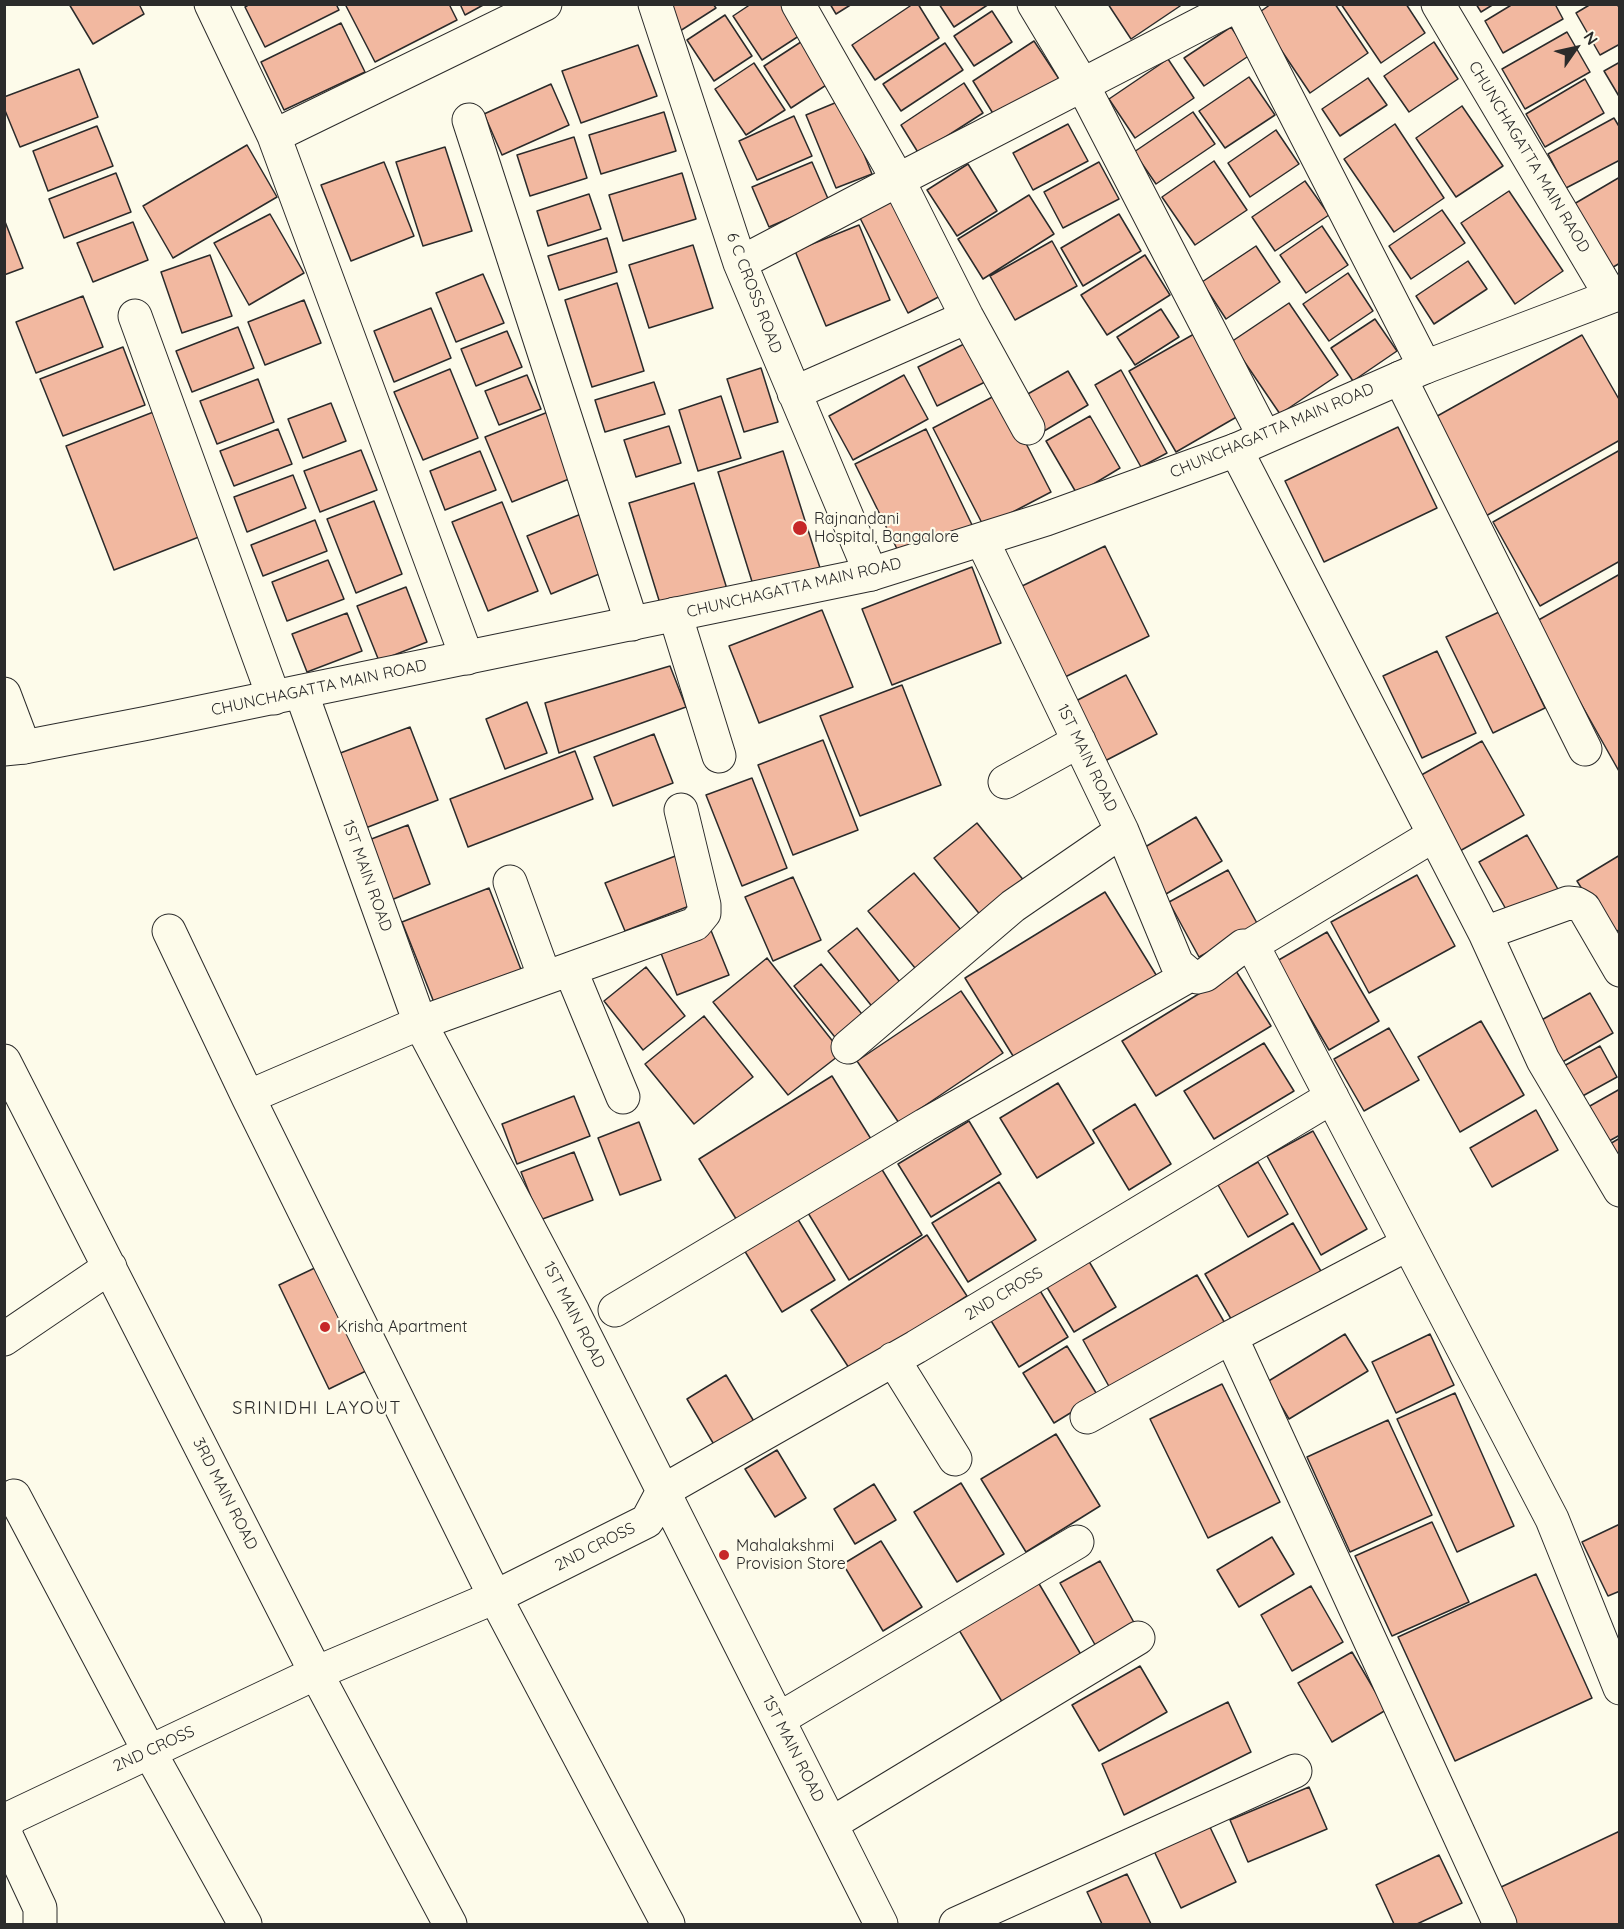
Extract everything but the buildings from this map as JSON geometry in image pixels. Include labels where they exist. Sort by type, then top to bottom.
[{"type":"street","points":[[211,4],[274,136],[467,658]]},
{"type":"street","points":[[274,136],[545,4]]},
{"type":"street","name":"6 C CROSS ROAD","points":[[655,4],[740,263],[871,574]]},
{"type":"street","points":[[798,4],[898,180],[1028,428]]},
{"type":"street","points":[[1034,4],[1082,84],[1434,835],[1485,933],[1543,1060],[1620,1190]]},
{"type":"street","points":[[740,263],[1239,4],[1585,749]]},
{"type":"street","name":"CHUNCHAGATTA MAIN RAOD","points":[[1438,4],[1617,300]]},
{"type":"street","points":[[469,120],[632,624]]},
{"type":"street","name":"CHUNCHAGATTA MAIN ROAD","points":[[14,748],[287,695],[871,574],[1046,519],[1250,443],[1412,373],[1617,300]]},
{"type":"street","name":"1ST MAIN ROAD","points":[[135,316],[420,1023],[573,1312],[881,1924]]},
{"type":"street","points":[[795,393],[968,317]]},
{"type":"street","name":"1ST MAIN ROAD","points":[[982,540],[1122,831],[1177,964],[1190,975]]},
{"type":"street","points":[[675,614],[719,756]]},
{"type":"street","points":[[4,694],[14,748]]},
{"type":"street","points":[[1005,782],[1078,741]]},
{"type":"street","points":[[248,1097],[420,1023],[695,924],[704,913],[704,905],[681,810]]},
{"type":"street","points":[[848,1047],[1013,906],[1122,831]]},
{"type":"street","points":[[615,1310],[925,1125],[1190,975],[1197,977],[1205,975],[1243,946],[1250,946],[1434,835]]},
{"type":"street","points":[[510,882],[623,1097]]},
{"type":"street","points":[[1485,933],[1568,903],[1577,904],[1584,908],[1620,970]]},
{"type":"street","points":[[169,932],[495,1597],[668,1924]]},
{"type":"street","points":[[1250,946],[1255,950],[1552,1520],[1620,1688]]},
{"type":"street","name":"3RD MAIN ROAD","points":[[4,1061],[316,1674],[450,1924]]},
{"type":"street","name":"2ND CROSS","points":[[43,1919],[5,1833],[8,1811],[495,1597],[647,1521],[663,1491],[893,1359],[1332,1097]]},
{"type":"street","points":[[1087,1417],[1231,1337],[1408,1244]]},
{"type":"street","points":[[4,1339],[110,1267]]},
{"type":"street","points":[[1231,1337],[1500,1924]]},
{"type":"street","points":[[893,1359],[955,1459]]},
{"type":"street","points":[[14,1496],[149,1751],[245,1924]]},
{"type":"street","points":[[779,1719],[1077,1542]]},
{"type":"street","points":[[831,1824],[1138,1638]]},
{"type":"street","points":[[956,1924],[1295,1772]]},
{"type":"place","name":"Rajnandani Hospital, Bangalore","points":[[800,528]]},
{"type":"place","name":"Krisha Apartment","points":[[325,1327]]},
{"type":"place","name":"Mahalakshmi Provision Store","points":[[724,1555]]},
{"type":"district","name":"SRINIDHI LAYOUT","points":[[317,1409]]}]
